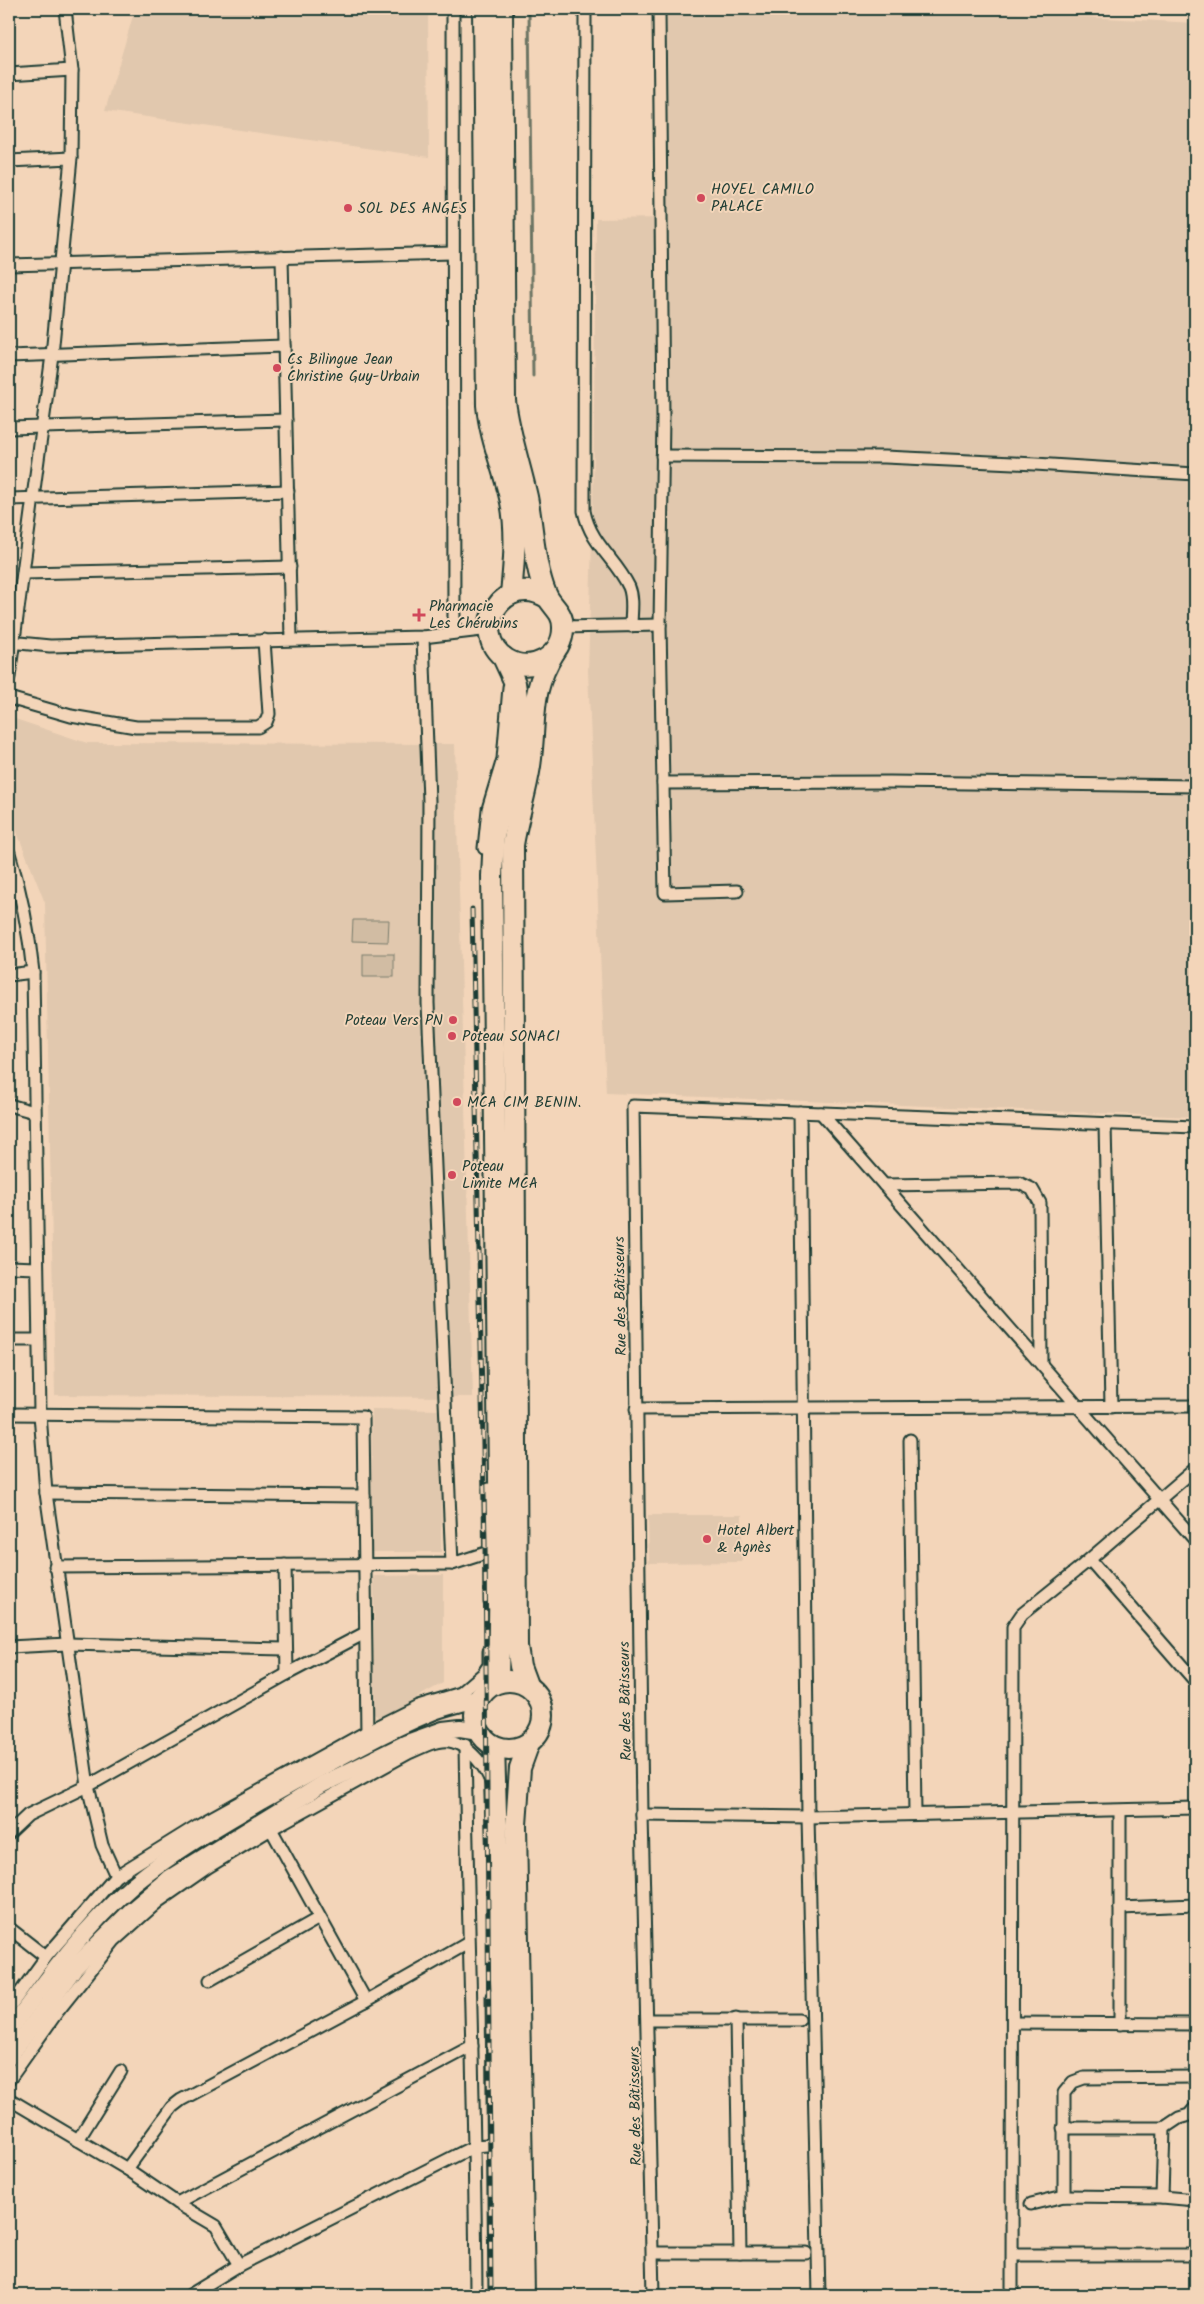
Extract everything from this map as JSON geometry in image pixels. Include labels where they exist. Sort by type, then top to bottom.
[{"type":"highway","points":[[483,9],[487,405],[489,429],[505,477],[515,530],[515,557],[511,594]]},
{"type":"highway","points":[[502,9],[505,401],[508,424],[529,506],[539,573],[548,598],[559,611],[563,627],[561,640],[544,669],[538,685],[530,767],[513,845],[517,1646],[520,1666],[527,1685],[538,1696],[544,1717],[539,1732],[530,1743],[520,1768],[516,1825],[524,2295]]},
{"type":"highway","points":[[498,1682],[500,1564],[492,876],[494,836],[510,779],[518,734],[518,704],[515,683],[506,663],[492,641],[490,629],[495,608],[511,594],[530,591],[548,598]]},
{"type":"highway","points":[[506,663],[530,665],[546,659],[555,651]]},
{"type":"highway","points":[[527,1685],[513,1680],[498,1682],[486,1689],[480,1698],[475,1717],[479,1731],[486,1741],[494,1746],[516,1749],[530,1743]]},
{"type":"highway","points":[[494,1746],[499,2144],[507,2295]]},
{"type":"street","points":[[9,677],[11,643],[24,573],[41,428],[52,355],[71,158],[72,70],[65,9]]},
{"type":"street","points":[[453,9],[454,632]]},
{"type":"street","points":[[585,9],[584,511],[586,523],[600,547],[629,587],[632,601],[631,626]]},
{"type":"street","points":[[659,9],[662,456],[660,625],[664,893],[737,891]]},
{"type":"street","points":[[9,74],[72,70]]},
{"type":"street","points":[[9,161],[71,158]]},
{"type":"street","points":[[9,265],[452,253]]},
{"type":"street","points":[[282,257],[292,639]]},
{"type":"street","points":[[9,356],[284,346]]},
{"type":"street","points":[[9,428],[286,420]]},
{"type":"street","points":[[662,456],[885,457],[1195,474]]},
{"type":"street","points":[[9,499],[288,491]]},
{"type":"street","points":[[24,573],[290,567]]},
{"type":"street","points":[[563,627],[660,625]]},
{"type":"street","points":[[11,643],[50,646],[422,637],[490,629]]},
{"type":"street","points":[[422,637],[428,801],[428,1002],[452,1564]]},
{"type":"street","points":[[9,698],[71,716],[136,727],[258,727],[266,722],[269,714],[264,640]]},
{"type":"street","points":[[9,2030],[47,1977],[92,1924],[135,1884],[207,1832],[418,1706],[461,1693],[483,1674],[489,1665],[490,1552],[483,857],[488,809],[503,759],[506,663]]},
{"type":"street","points":[[663,783],[898,782],[1195,786]]},
{"type":"street","points":[[9,853],[13,880],[29,935],[33,972],[38,1340],[40,1414],[46,1493],[55,1567],[88,1786],[102,1845],[116,1876]]},
{"type":"street","points":[[9,975],[33,972]]},
{"type":"street","points":[[9,1105],[34,1112]]},
{"type":"street","name":"Rue des Bâtisseurs","points":[[653,2295],[642,1815],[633,1106],[800,1112]]},
{"type":"street","points":[[819,2295],[808,1817],[805,1408],[800,1112],[1195,1127]]},
{"type":"street","points":[[820,1113],[1195,1540]]},
{"type":"street","points":[[1105,1124],[1111,1406]]},
{"type":"street","points":[[884,1185],[1019,1183],[1032,1189],[1040,1202],[1041,1364]]},
{"type":"street","points":[[9,1267],[37,1268]]},
{"type":"street","points":[[9,1340],[38,1340]]},
{"type":"street","points":[[636,1409],[1195,1406]]},
{"type":"street","points":[[9,1414],[363,1417],[367,1737]]},
{"type":"street","points":[[910,1440],[915,1814]]},
{"type":"street","points":[[1012,2295],[1014,2023],[1013,1627],[1022,1614],[1090,1560],[1195,1469]]},
{"type":"street","points":[[46,1493],[364,1496]]},
{"type":"street","points":[[55,1567],[452,1564],[490,1552]]},
{"type":"street","points":[[1090,1560],[1195,1681]]},
{"type":"street","points":[[285,1565],[287,1674]]},
{"type":"street","points":[[9,1833],[28,1815],[88,1786],[287,1674],[365,1633]]},
{"type":"street","points":[[9,1647],[67,1644],[286,1649]]},
{"type":"street","points":[[9,2008],[46,1957],[116,1876],[198,1825],[367,1737],[434,1711],[480,1698]]},
{"type":"street","points":[[9,2057],[75,1967],[132,1910],[170,1878],[323,1784],[408,1743],[443,1730],[460,1728],[479,1731]]},
{"type":"street","points":[[9,2080],[58,2011],[114,1941],[159,1901],[208,1866],[270,1829],[407,1754],[435,1741],[450,1741],[464,1745],[486,1771],[492,1792],[499,2144],[494,2295]]},
{"type":"street","points":[[464,1745],[475,2146],[476,2295]]},
{"type":"street","points":[[642,1815],[808,1817],[1195,1808]]},
{"type":"street","points":[[1120,1811],[1120,2024]]},
{"type":"street","points":[[270,1829],[366,2001]]},
{"type":"street","points":[[1120,1908],[1195,1905]]},
{"type":"street","points":[[210,1980],[319,1918]]},
{"type":"street","points":[[9,1928],[46,1957]]},
{"type":"street","points":[[127,2169],[172,2107],[181,2100],[366,2001],[468,1943]]},
{"type":"street","points":[[736,2019],[740,2253]]},
{"type":"street","points":[[648,2020],[799,2020]]},
{"type":"street","points":[[1014,2023],[1195,2024]]},
{"type":"street","points":[[177,2204],[472,2046]]},
{"type":"street","points":[[78,2140],[121,2071]]},
{"type":"street","points":[[1064,2196],[1064,2092],[1073,2082],[1084,2078],[1195,2077]]},
{"type":"street","points":[[9,2099],[127,2169],[177,2204],[216,2226],[239,2265]]},
{"type":"street","points":[[1063,2128],[1164,2128],[1179,2118],[1189,2115],[1195,2108]]},
{"type":"street","points":[[1162,2197],[1164,2128]]},
{"type":"street","points":[[190,2295],[208,2290],[239,2265],[475,2146],[499,2144]]},
{"type":"street","points":[[1031,2204],[1064,2196],[1162,2197],[1195,2200]]},
{"type":"street","points":[[653,2253],[806,2253]]},
{"type":"street","points":[[1013,2255],[1195,2255]]},
{"type":"shaded area","points":[[135,9],[428,9],[429,157],[105,111]]},
{"type":"shaded area","points":[[667,9],[942,9],[1195,23],[1195,1117],[606,1093],[588,671],[593,509],[596,219],[667,218]]},
{"type":"shaded area","points":[[15,719],[87,743],[455,744],[473,1397],[55,1395],[45,903],[9,812],[9,770]]},
{"type":"shaded area","points":[[353,920],[389,920],[388,942],[352,941]]},
{"type":"shaded area","points":[[363,954],[394,954],[394,977],[363,977]]},
{"type":"shaded area","points":[[372,1409],[442,1410],[441,1552],[371,1552]]},
{"type":"shaded area","points":[[648,1515],[742,1515],[742,1562],[649,1563]]},
{"type":"shaded area","points":[[443,1575],[443,1683],[379,1718],[374,1714],[374,1576]]},
{"type":"waterway","points":[[529,9],[533,376]]},
{"type":"railway","points":[[472,909],[485,1542],[491,2295]]},
{"type":"place","name":"HOYEL CAMILO PALACE","points":[[701,198]]},
{"type":"place","name":"SOL DES ANGES","points":[[348,208]]},
{"type":"place","name":"Cs Bilingue Jean Christine Guy-Urbain","points":[[277,368]]},
{"type":"place","name":"Pharmacie Les Chérubins","points":[[419,615]]},
{"type":"place","name":"Poteau Vers PN","points":[[453,1020]]},
{"type":"place","name":"Poteau SONACI","points":[[452,1036]]},
{"type":"place","name":"MCA CIM BENIN.","points":[[457,1102]]},
{"type":"place","name":"Poteau Limite MCA","points":[[452,1175]]},
{"type":"place","name":"Hotel Albert & Agnès","points":[[707,1539]]}]
